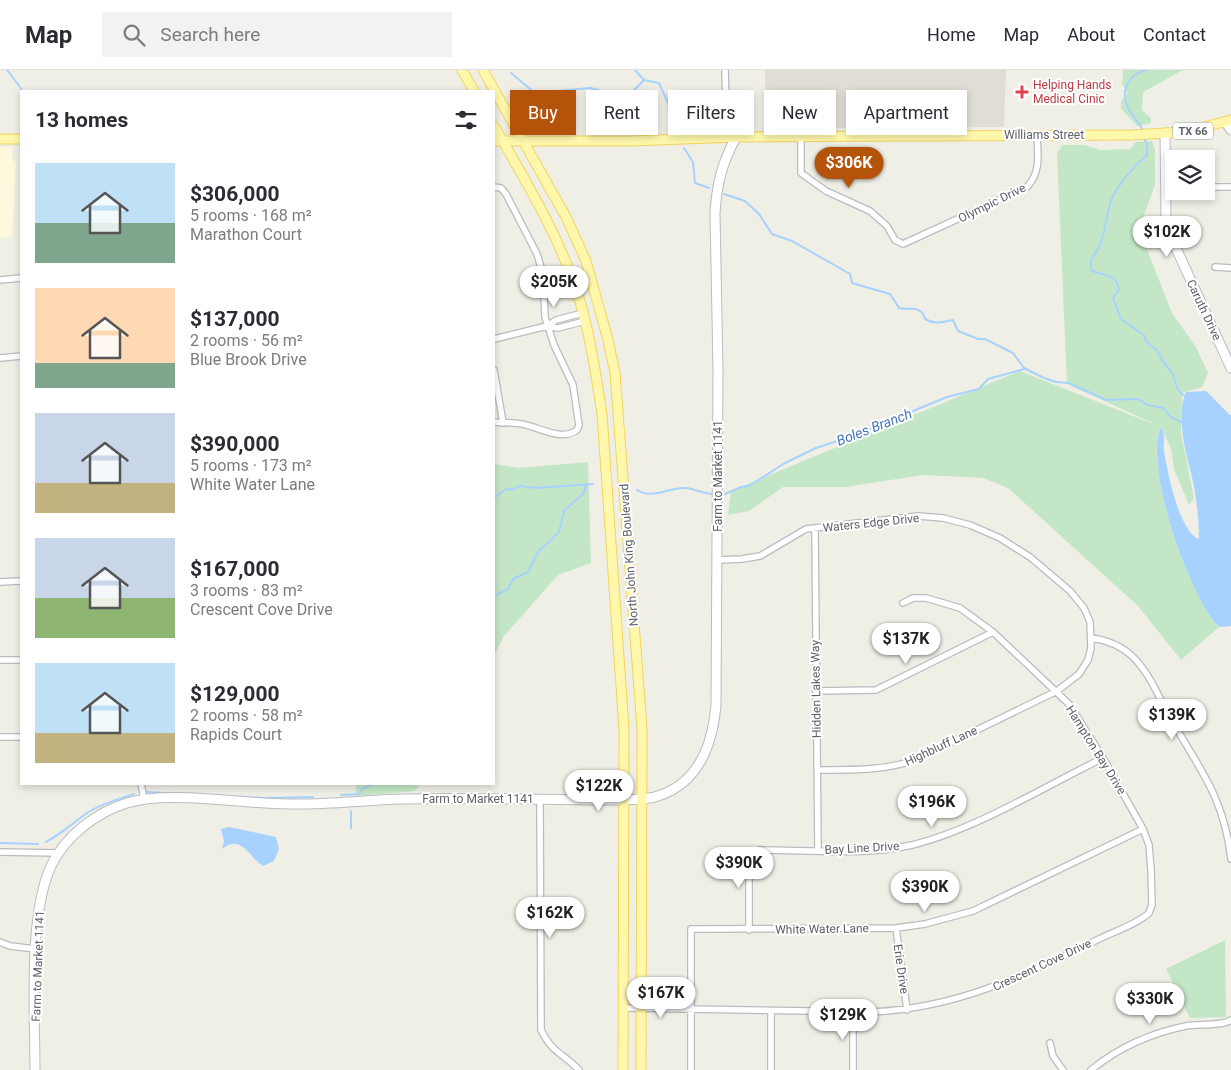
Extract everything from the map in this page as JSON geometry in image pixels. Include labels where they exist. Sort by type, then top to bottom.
[{"type":"main road","points":[[462,70],[473,90]]},
{"type":"main road","name":"North John King Boulevard","points":[[483,70],[494,90]]},
{"type":"main road","name":"North John King Boulevard","points":[[495,91],[566,217],[586,261],[615,373],[642,728],[641,1070]]},
{"type":"main road","name":"Williams Street","points":[[731,137],[1131,135],[1205,129],[1229,124]]},
{"type":"main road","name":"TX 66","points":[[498,141],[630,141],[731,137]]},
{"type":"main road","points":[[0,139],[20,139]]},
{"type":"main road","name":"North John King Boulevard","points":[[498,141],[550,229],[571,276],[584,317],[602,414],[624,729],[623,1070]]},
{"type":"main road","points":[[584,317],[600,313]]},
{"type":"main road","points":[[611,537],[628,537]]},
{"type":"street","points":[[725,70],[731,137]]},
{"type":"street","name":"Caruth Drive","points":[[1165,133],[1167,150]]},
{"type":"street","name":"Olympic Drive","points":[[801,136],[801,173],[826,191],[870,211],[887,226],[898,242],[909,243],[1028,187],[1036,178],[1038,169],[1037,136]]},
{"type":"street","name":"Farm to Market 1141","points":[[35,1070],[38,916],[42,894],[51,866],[66,843],[94,818],[127,803],[144,799],[176,798],[292,804],[402,799],[643,799],[657,796],[682,783],[696,770],[710,744],[715,725],[718,560],[715,213],[717,187],[722,163],[731,137]]},
{"type":"street","points":[[495,187],[501,188],[518,214],[537,254],[543,274],[544,307],[547,326],[573,385],[579,425],[576,432],[555,434],[522,424],[495,422]]},
{"type":"street","points":[[1215,187],[1231,187]]},
{"type":"street","name":"Caruth Drive","points":[[1168,200],[1166,216],[1170,235],[1230,363]]},
{"type":"street","points":[[1215,267],[1231,268]]},
{"type":"street","points":[[0,280],[20,278]]},
{"type":"street","points":[[495,339],[547,326],[556,320],[584,317]]},
{"type":"street","points":[[0,358],[20,356]]},
{"type":"street","points":[[495,376],[502,422]]},
{"type":"street","name":"Waters Edge Drive","points":[[718,560],[760,556],[806,529],[918,516],[942,518],[970,525],[1000,538],[1030,557],[1070,591],[1084,608],[1090,622],[1091,638],[1088,660],[1079,674],[1057,691]]},
{"type":"street","name":"Hidden Lakes Way","points":[[815,529],[818,850]]},
{"type":"street","points":[[0,582],[20,581]]},
{"type":"street","name":"Hampton Bay Drive","points":[[903,604],[913,598],[944,602],[960,608],[993,632],[1057,691],[1082,724],[1143,829],[1149,845],[1152,905]]},
{"type":"street","points":[[816,691],[876,690],[993,632]]},
{"type":"street","points":[[1091,638],[1104,640],[1124,650],[1133,657],[1145,674],[1206,776],[1221,807],[1231,859]]},
{"type":"street","points":[[0,660],[20,660]]},
{"type":"street","name":"Highbluff Lane","points":[[817,770],[860,770],[901,764],[1057,691]]},
{"type":"street","points":[[0,737],[20,737]]},
{"type":"street","name":"Bay Line Drive","points":[[749,930],[749,860],[753,852],[759,850],[884,849],[934,838],[957,830],[1103,758]]},
{"type":"street","points":[[141,785],[144,799]]},
{"type":"street","points":[[540,799],[541,1030],[548,1043],[557,1053],[579,1070]]},
{"type":"street","name":"White Water Lane","points":[[690,1009],[691,929],[896,928],[925,924],[973,911],[1143,829]]},
{"type":"street","points":[[0,852],[59,853]]},
{"type":"street","name":"Crescent Cove Drive","points":[[623,1008],[853,1012],[907,1010],[962,998],[1017,978],[1146,916],[1152,905]]},
{"type":"street","name":"Erie Drive","points":[[896,928],[907,1010]]},
{"type":"street","points":[[0,942],[10,946],[36,949]]},
{"type":"street","points":[[690,1009],[691,1070]]},
{"type":"street","points":[[771,1010],[771,1070]]},
{"type":"street","points":[[853,1012],[853,1070]]},
{"type":"street","points":[[1091,1070],[1120,1050],[1148,1037],[1186,1026],[1224,1023],[1231,1020]]},
{"type":"street","points":[[1050,1043],[1052,1056],[1063,1070]]},
{"type":"shaded area","points":[[765,70],[1006,70],[1004,127],[967,127],[967,90],[846,90],[846,128],[836,128],[836,90],[765,90]]},
{"type":"shaded area","points":[[0,147],[12,147],[12,159],[16,163],[12,237],[0,238]]},
{"type":"green space","points":[[1123,70],[1183,70],[1143,92],[1142,110],[1151,118],[1151,123],[1137,126],[1121,109],[1121,101],[1128,93],[1122,84]]},
{"type":"green space","points":[[1152,141],[1155,150],[1155,185],[1139,229],[1172,313],[1196,347],[1208,373],[1202,387],[1182,393],[1181,433],[1194,498],[1189,505],[1174,469],[1171,449],[1161,427],[1067,384],[1057,154],[1062,145],[1085,145],[1100,150],[1130,149],[1136,142]]},
{"type":"green space","points":[[1020,371],[1161,427],[1157,445],[1158,469],[1172,530],[1195,589],[1219,627],[1181,660],[1138,606],[1008,488],[983,478],[923,475],[846,487],[783,487],[749,511],[728,515],[731,491]]},
{"type":"green space","points":[[588,462],[591,563],[558,575],[504,636],[495,653],[495,464],[519,468]]},
{"type":"green space","points":[[356,785],[419,785],[415,791],[356,796]]},
{"type":"green space","points":[[1225,940],[1226,1017],[1190,1018],[1166,969]]},
{"type":"water","points":[[1206,391],[1231,416],[1231,626],[1219,627],[1207,612],[1183,561],[1172,531],[1158,471],[1157,446],[1161,427],[1175,499],[1186,525],[1192,534],[1199,539],[1197,506],[1184,444],[1182,411],[1186,392]]},
{"type":"water","points":[[229,827],[276,837],[279,849],[274,861],[263,866],[240,845],[229,845],[222,849],[224,841],[221,829]]},
{"type":"waterway","name":"Boles Branch","points":[[7,70],[22,90]]},
{"type":"waterway","points":[[635,70],[644,80],[659,83],[668,103]]},
{"type":"waterway","points":[[1143,132],[1128,108],[1125,95],[1131,79],[1146,70]]},
{"type":"waterway","points":[[511,73],[535,93],[590,88],[599,90],[608,97],[619,92],[630,94],[644,80]]},
{"type":"waterway","points":[[1143,137],[1147,144],[1147,155],[1126,176],[1117,189],[1111,201],[1103,236],[1092,258],[1091,267],[1092,271],[1110,276],[1116,281],[1119,290],[1113,298],[1121,319],[1145,336],[1145,339],[1157,351],[1172,373],[1179,392],[1185,396]]},
{"type":"waterway","points":[[684,148],[693,162],[695,183],[709,188]]},
{"type":"waterway","points":[[724,194],[745,201],[759,214],[772,234],[792,241],[850,274],[852,283],[890,294],[899,308],[921,311],[925,319],[932,322],[953,320],[958,331],[978,339],[985,339],[1013,353],[1024,368],[1044,378],[1056,382],[1069,383],[1106,400],[1138,399],[1148,405],[1163,408],[1171,417],[1184,423]]},
{"type":"waterway","name":"Boles Branch","points":[[725,494],[741,487],[749,486],[785,463],[816,448],[850,437],[947,397],[979,389],[988,379],[1024,369]]},
{"type":"waterway","name":"Boles Branch","points":[[495,497],[506,489],[513,490],[519,486],[537,488],[593,484]]},
{"type":"waterway","points":[[495,596],[508,589],[513,579],[528,572],[538,552],[559,532],[564,511],[584,493],[586,485]]},
{"type":"waterway","name":"Boles Branch","points":[[637,490],[649,494],[686,488],[713,494]]},
{"type":"waterway","points":[[341,795],[359,794],[362,789],[371,785]]},
{"type":"waterway","points":[[147,792],[266,798],[313,797]]},
{"type":"waterway","points":[[46,842],[92,810],[134,794]]},
{"type":"waterway","points":[[351,811],[351,828]]},
{"type":"waterway","points":[[0,843],[38,844]]},
{"type":"place","name":"Helping Hands Medical Cinic","points":[[1022,92]]}]
